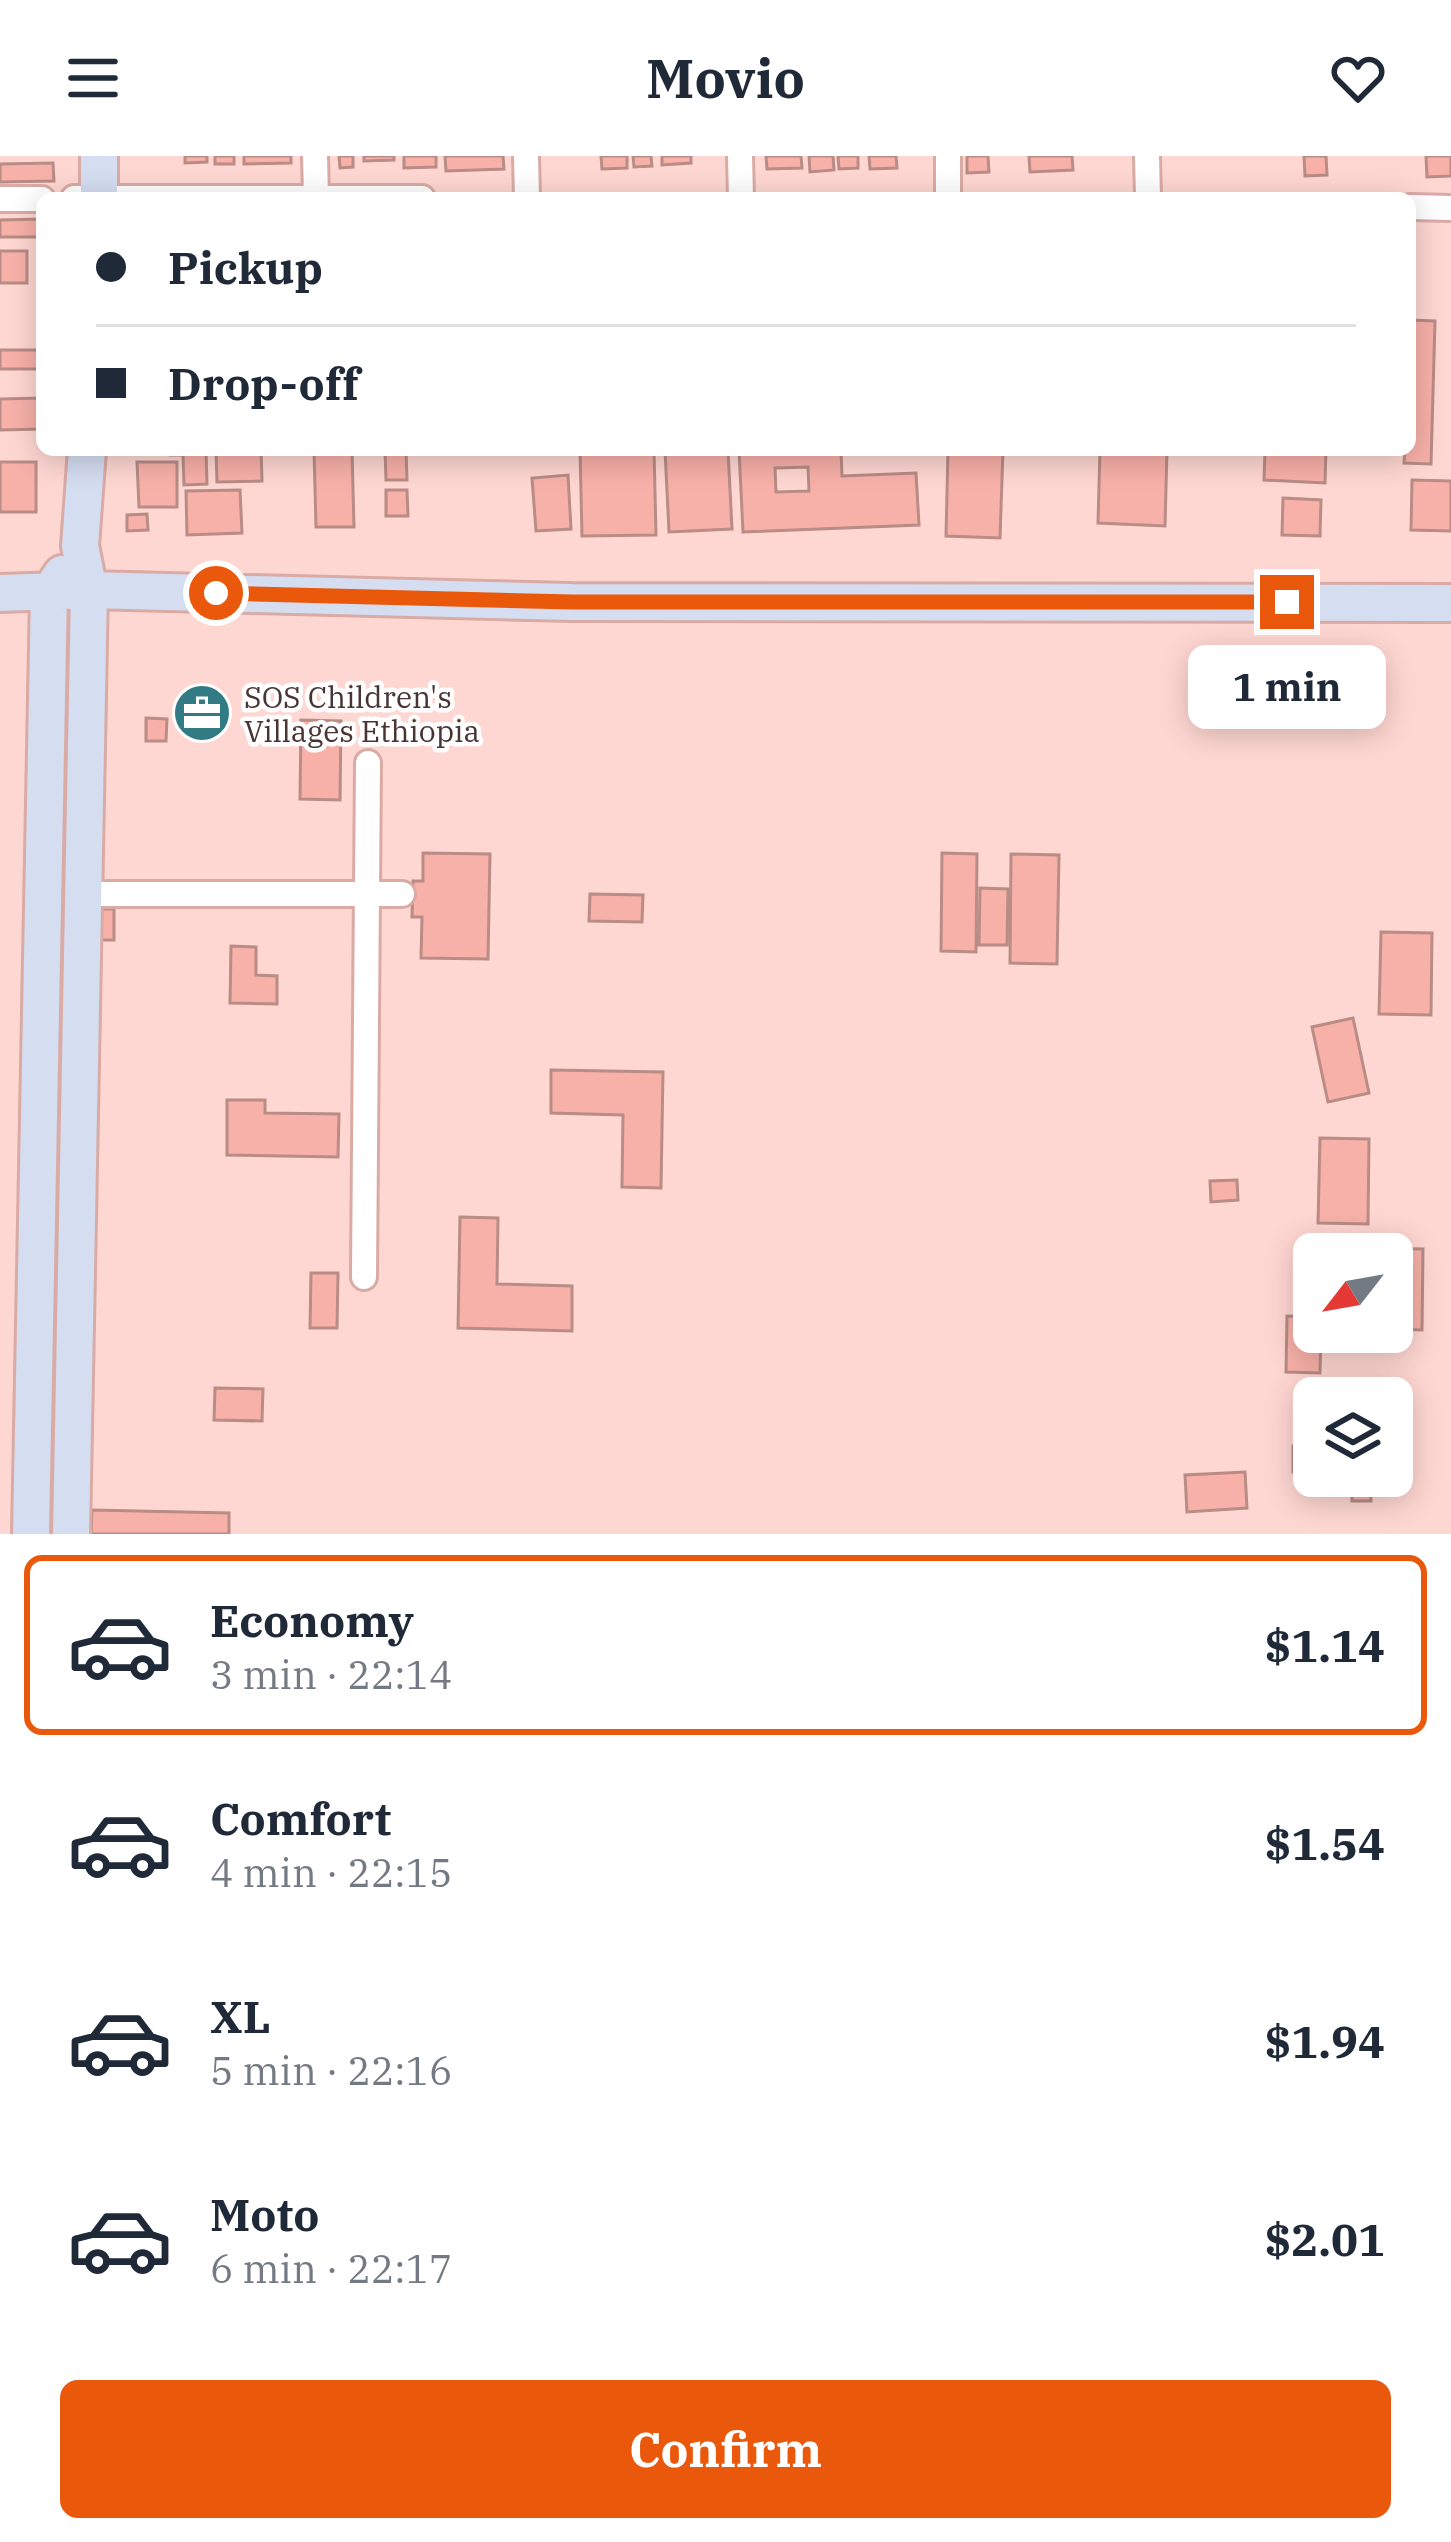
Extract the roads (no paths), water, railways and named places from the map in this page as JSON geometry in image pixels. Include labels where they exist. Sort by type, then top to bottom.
[{"type":"street","points":[[99,156],[99,192]]},
{"type":"street","points":[[315,156],[316,192]]},
{"type":"street","points":[[526,156],[527,192]]},
{"type":"street","points":[[740,156],[741,192]]},
{"type":"street","points":[[948,156],[948,192]]},
{"type":"street","points":[[1147,156],[1148,192]]},
{"type":"street","points":[[0,199],[36,199]]},
{"type":"street","points":[[1416,207],[1451,208]]},
{"type":"street","points":[[70,1534],[89,590],[80,546],[87,456]]},
{"type":"street","points":[[31,1534],[49,593],[80,546]]},
{"type":"street","points":[[0,592],[572,602],[1451,603]]},
{"type":"street","points":[[364,1276],[368,763]]},
{"type":"street","points":[[84,895],[402,894]]},
{"type":"place","name":"SOS Children's Villages Ethiopia","points":[[202,713]]}]
